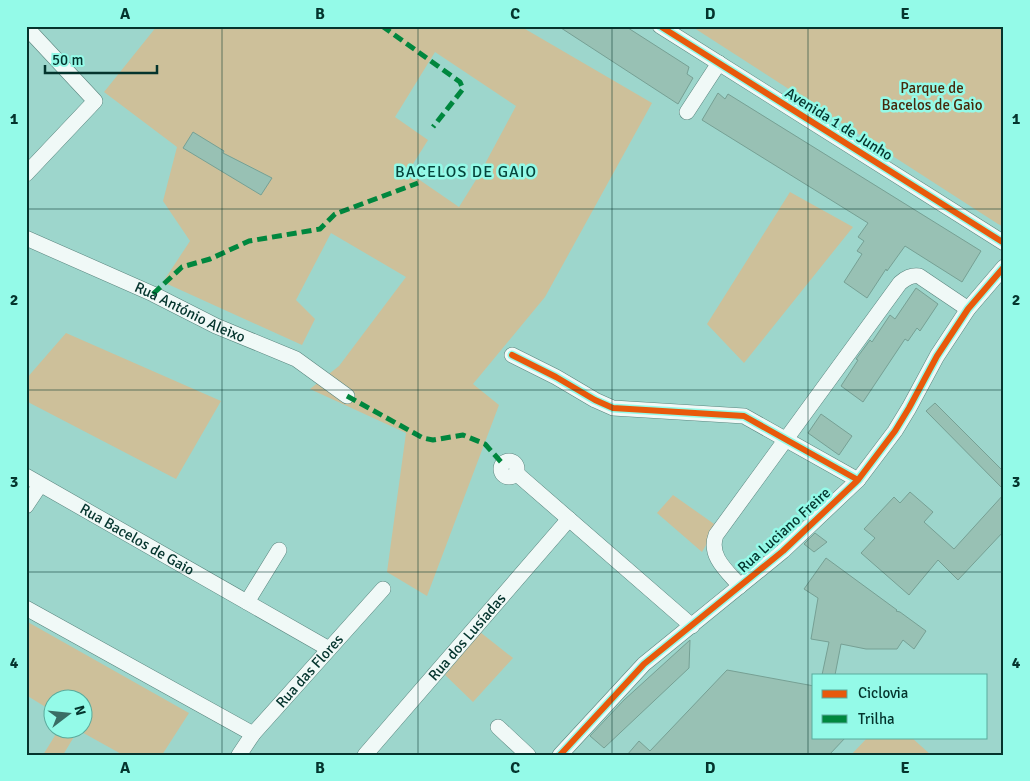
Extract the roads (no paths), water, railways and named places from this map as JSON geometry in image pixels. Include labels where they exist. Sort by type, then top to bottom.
[{"type":"street","points":[[26,26],[95,101],[26,174]]},
{"type":"street","name":"Avenida 1 de Junho","points":[[660,26],[1004,242]]},
{"type":"street","points":[[687,112],[718,63]]},
{"type":"street","name":"Rua António Aleixo","points":[[26,238],[152,294],[216,326],[296,359],[347,396]]},
{"type":"street","name":"Rua Luciano Freire","points":[[560,755],[644,664],[783,551],[858,480],[909,408],[937,356],[968,309],[1004,268]]},
{"type":"street","points":[[740,586],[722,565],[715,554],[712,544],[726,521],[900,283],[906,278],[919,276],[968,309]]},
{"type":"street","points":[[512,355],[556,376],[595,400],[613,408],[744,416],[858,480]]},
{"type":"street","points":[[516,473],[692,626]]},
{"type":"street","name":"Rua Bacelos de Gaio","points":[[26,476],[329,649]]},
{"type":"street","points":[[26,506],[40,485]]},
{"type":"street","name":"Rua dos Lusíadas","points":[[365,755],[569,519]]},
{"type":"street","points":[[247,602],[279,550]]},
{"type":"street","name":"Rua das Flores","points":[[239,755],[253,734],[383,589]]},
{"type":"street","points":[[26,608],[253,734]]},
{"type":"street","points":[[498,727],[528,755]]},
{"type":"district","name":"BACELOS DE GAIO","points":[[466,171]]},
{"type":"park label","name":"Parque de Bacelos de Gaio","points":[[932,96]]}]
